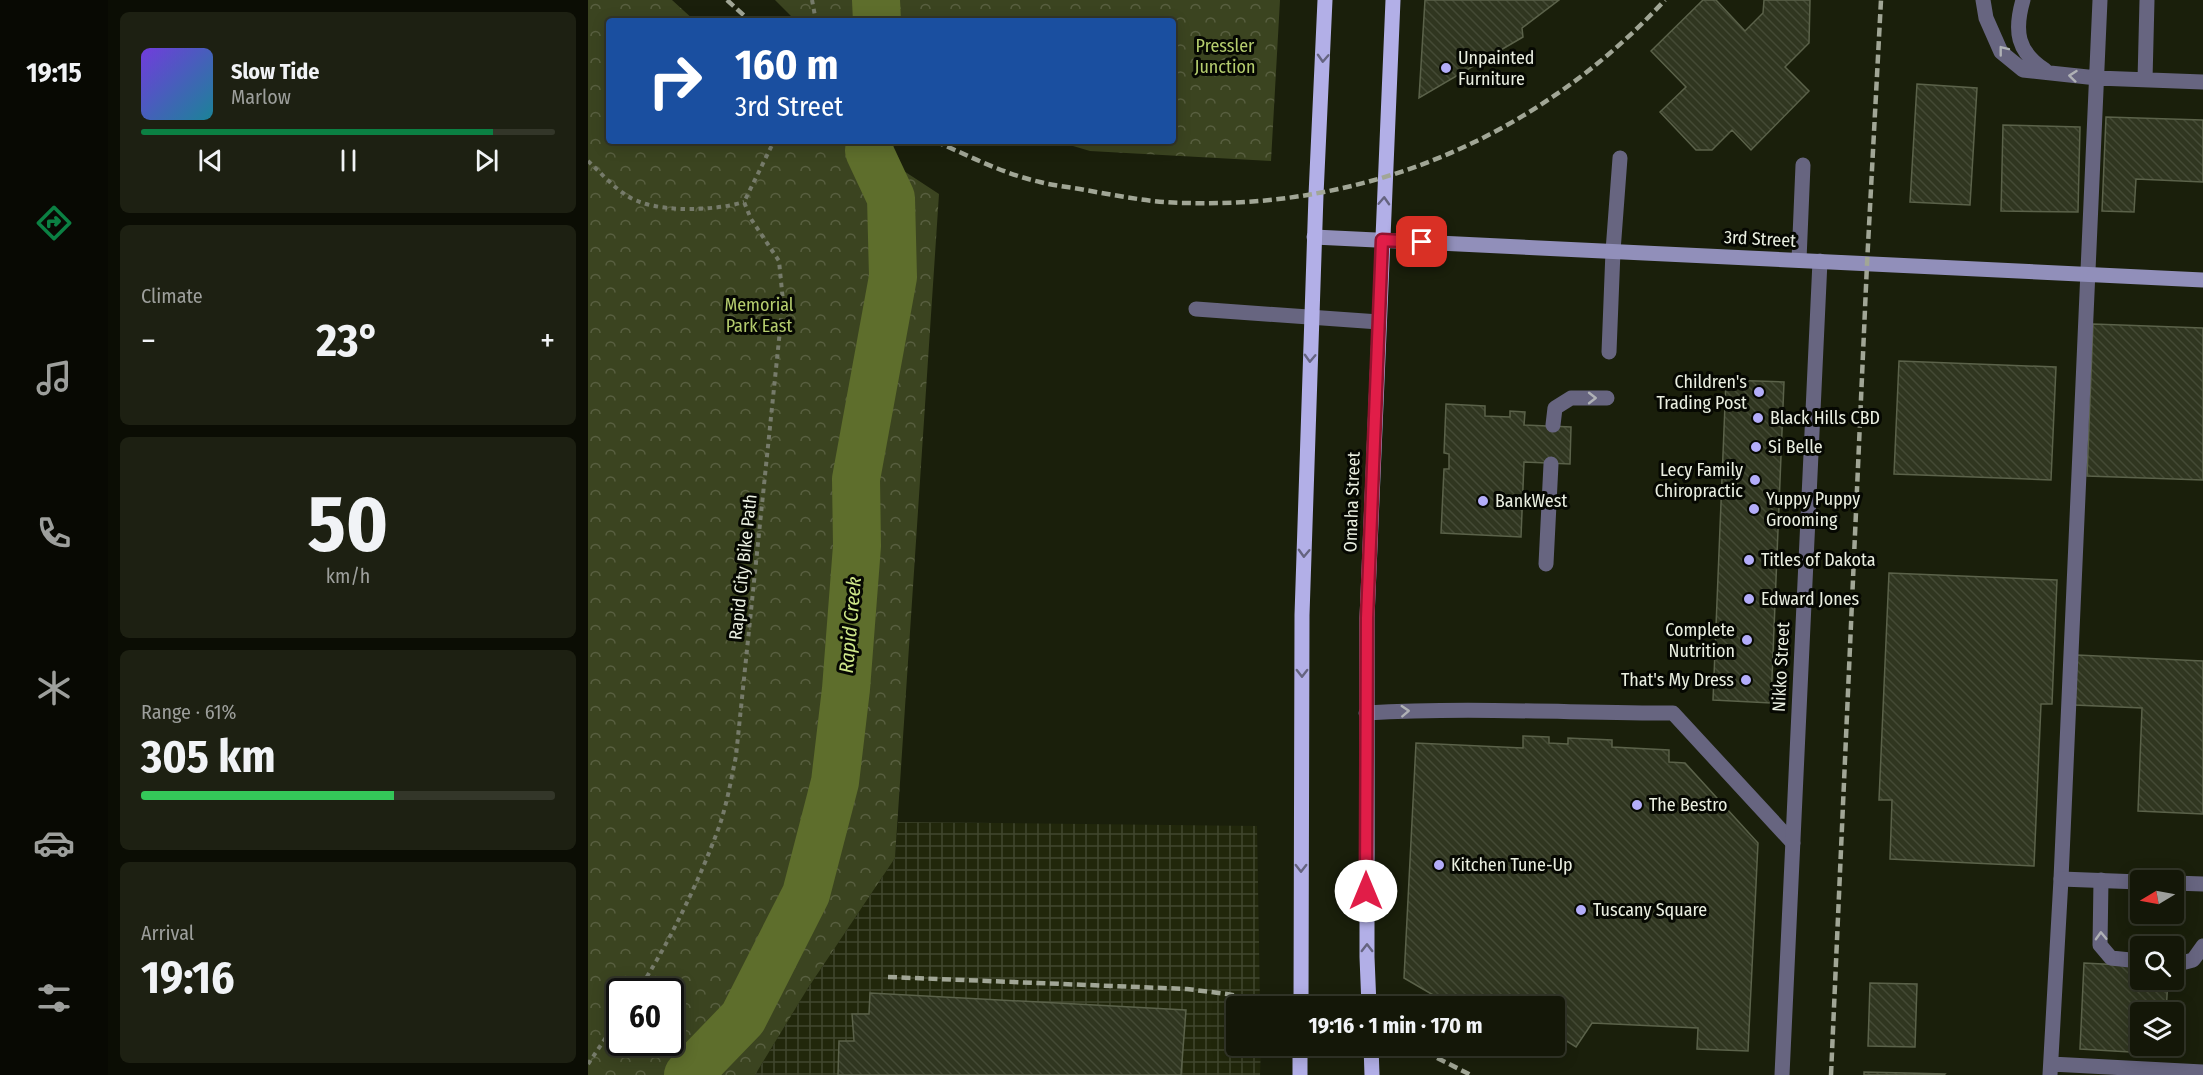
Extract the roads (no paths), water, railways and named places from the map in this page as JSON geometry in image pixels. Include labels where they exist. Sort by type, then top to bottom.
[{"type":"main road","points":[[1301,996],[1302,615],[1314,237],[1325,0]]},
{"type":"main road","name":"Omaha Street","points":[[1369,996],[1367,957],[1367,618],[1393,0]]},
{"type":"main road","points":[[1300,1056],[1300,1075]]},
{"type":"main road","points":[[1371,1056],[1372,1075]]},
{"type":"street","points":[[1983,0],[1986,18],[2001,52],[2023,70],[2097,78],[2203,82]]},
{"type":"street","points":[[2024,0],[2019,15],[2019,40],[2030,61],[2050,74]]},
{"type":"street","points":[[2100,0],[2061,879],[2050,1069],[2203,1072]]},
{"type":"street","points":[[2145,80],[2147,0]]},
{"type":"street","points":[[1609,352],[1620,158]]},
{"type":"street","points":[[1799,260],[1803,165]]},
{"type":"street","name":"3rd Street","points":[[1314,237],[2203,280]]},
{"type":"street","name":"Nikko Street","points":[[1782,1075],[1820,261]]},
{"type":"street","points":[[1196,309],[1379,322]]},
{"type":"street","points":[[1553,426],[1555,408],[1571,398],[1607,398]]},
{"type":"street","points":[[1546,564],[1551,464]]},
{"type":"street","points":[[1366,713],[1445,709],[1673,713],[1792,843]]},
{"type":"street","points":[[2061,879],[2130,881]]},
{"type":"street","points":[[2102,880],[2100,945],[2111,958],[2130,960]]},
{"type":"street","points":[[2184,883],[2203,884]]},
{"type":"street","points":[[2184,962],[2193,960],[2203,946]]},
{"type":"waterway","name":"Rapid Creek","points":[[876,0],[877,18]]},
{"type":"waterway","name":"Rapid Creek","points":[[688,1075],[743,1018],[806,894],[835,782],[846,689],[857,546],[856,479],[893,277],[891,198],[869,151],[870,144]]},
{"type":"railway","points":[[727,0],[747,18]]},
{"type":"railway","points":[[942,144],[1027,179],[1123,197],[1188,203],[1256,201],[1323,192],[1387,176],[1449,154],[1508,124],[1564,89],[1616,47],[1665,0]]},
{"type":"railway","points":[[1831,1075],[1881,0]]},
{"type":"railway","points":[[888,977],[1187,989],[1237,996]]},
{"type":"railway","points":[[1433,1056],[1471,1075]]},
{"type":"place","name":"Unpainted Furniture","points":[[1446,68]]},
{"type":"place","name":"Children's Trading Post","points":[[1759,392]]},
{"type":"place","name":"Black Hills CBD","points":[[1758,418]]},
{"type":"place","name":"Si Belle","points":[[1756,447]]},
{"type":"place","name":"Lecy Family Chiropractic","points":[[1755,480]]},
{"type":"place","name":"BankWest","points":[[1483,501]]},
{"type":"place","name":"Yuppy Puppy Grooming","points":[[1754,509]]},
{"type":"place","name":"Titles of Dakota","points":[[1749,560]]},
{"type":"place","name":"Edward Jones","points":[[1749,599]]},
{"type":"place","name":"Complete Nutrition","points":[[1747,640]]},
{"type":"place","name":"That's My Dress","points":[[1746,680]]},
{"type":"place","name":"The Bestro","points":[[1637,805]]},
{"type":"place","name":"Kitchen Tune-Up","points":[[1439,865]]},
{"type":"place","name":"Tuscany Square","points":[[1581,910]]},
{"type":"park label","name":"Pressler Junction","points":[[1225,56]]},
{"type":"park label","name":"Memorial Park East","points":[[759,315]]}]
